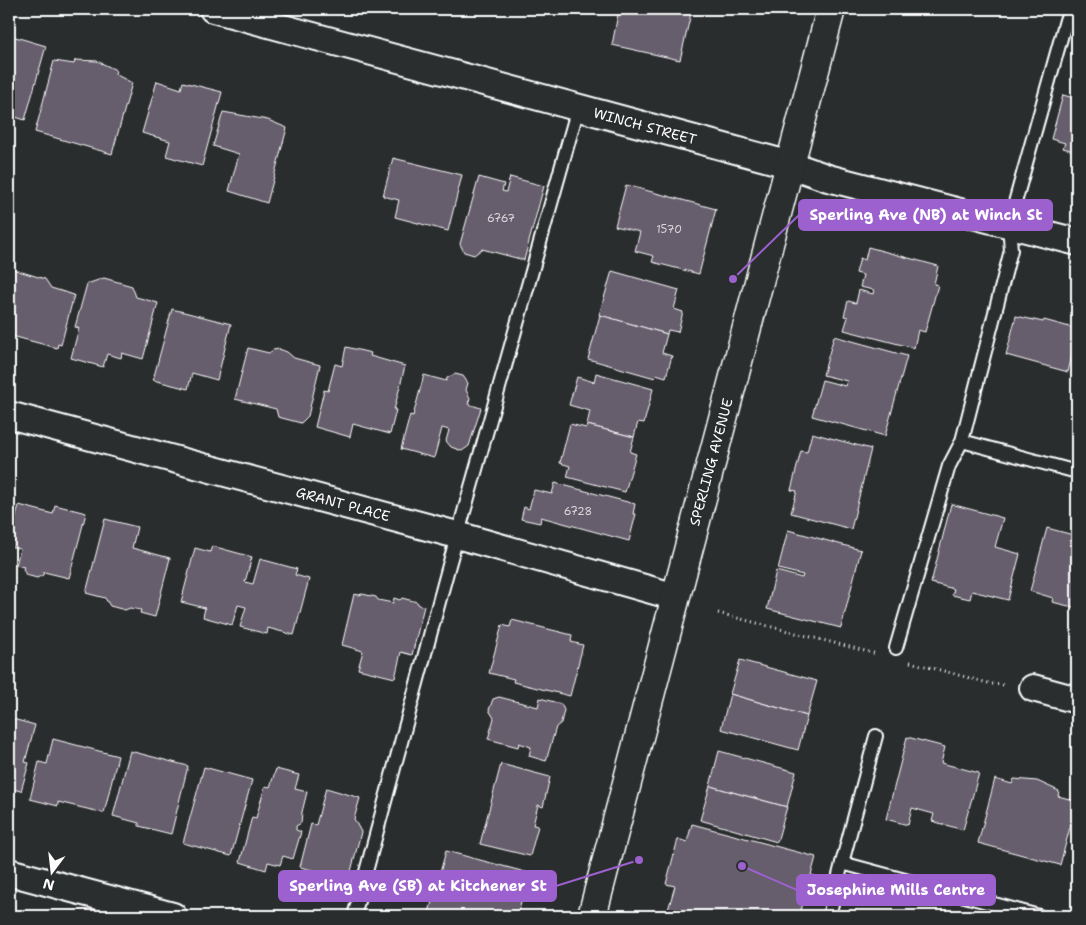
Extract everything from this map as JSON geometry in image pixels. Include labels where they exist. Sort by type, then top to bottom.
[{"type":"street","name":"WINCH STREET","points":[[213,9],[791,165],[828,178],[1077,242]]},
{"type":"street","name":"SPERLING AVENUE","points":[[592,916],[832,9]]},
{"type":"street","name":"GRANT PLACE","points":[[9,415],[457,535],[676,597]]},
{"type":"street","points":[[1034,688],[1077,700]]},
{"type":"street","points":[[9,872],[172,916]]},
{"type":"lane","points":[[896,648],[949,466],[962,441],[1012,250],[1009,224],[1066,20],[1077,18]]},
{"type":"lane","points":[[354,916],[457,535],[578,108]]},
{"type":"lane","points":[[962,441],[1077,472]]},
{"type":"lane","points":[[830,916],[876,736]]},
{"type":"lane","points":[[842,863],[1038,916]]},
{"type":"building","points":[[619,9],[692,9],[680,60],[612,45]]},
{"type":"building","points":[[12,36],[46,46],[25,120],[9,115],[9,46]]},
{"type":"building","points":[[75,60],[97,61],[116,70],[115,74],[132,83],[112,154],[35,132],[54,61],[74,64]]},
{"type":"building","points":[[157,81],[181,89],[183,82],[222,92],[202,166],[166,156],[170,141],[142,133]]},
{"type":"building","points":[[1063,95],[1077,99],[1077,152],[1063,148],[1065,143],[1051,139]]},
{"type":"building","points":[[223,112],[268,120],[287,128],[267,203],[229,191],[239,154],[213,146]]},
{"type":"building","points":[[393,158],[462,175],[448,231],[395,217],[399,200],[383,196]]},
{"type":"building","points":[[479,177],[504,184],[502,191],[506,192],[510,177],[544,186],[524,260],[482,249],[474,255],[464,252],[460,244]]},
{"type":"building","points":[[626,185],[716,209],[699,274],[652,262],[654,256],[635,251],[640,232],[615,226]]},
{"type":"building","points":[[868,247],[938,266],[934,284],[938,285],[925,332],[918,330],[914,348],[844,330],[848,317],[844,316],[848,301],[856,303],[859,290],[873,294],[874,290],[860,287],[863,275],[856,273],[860,258],[865,260]]},
{"type":"building","points":[[12,269],[45,279],[51,288],[74,295],[61,345],[58,344],[57,348],[12,336],[9,344],[9,271]]},
{"type":"building","points":[[612,271],[679,290],[674,309],[683,312],[678,332],[668,330],[667,334],[599,315]]},
{"type":"building","points":[[104,278],[132,286],[136,297],[158,303],[143,359],[122,353],[121,358],[107,354],[103,367],[71,358],[79,328],[75,327],[87,284]]},
{"type":"building","points":[[172,309],[231,324],[217,380],[192,373],[188,389],[153,380]]},
{"type":"building","points":[[600,315],[667,334],[662,353],[672,356],[666,377],[656,374],[655,378],[588,359]]},
{"type":"building","points":[[1016,316],[1043,322],[1044,320],[1077,329],[1068,372],[1006,355]]},
{"type":"building","points":[[834,336],[907,356],[885,436],[812,416],[822,380],[845,386],[847,381],[823,375]]},
{"type":"building","points":[[346,347],[371,353],[370,356],[405,366],[390,434],[353,424],[350,437],[315,427],[324,390],[328,391],[335,364],[342,366]]},
{"type":"building","points":[[248,348],[269,353],[279,349],[287,352],[294,358],[320,365],[308,416],[301,423],[278,417],[276,409],[235,399]]},
{"type":"building","points":[[596,373],[653,389],[644,423],[638,422],[634,437],[587,425],[590,411],[569,405],[577,377],[594,382]]},
{"type":"building","points":[[455,374],[463,376],[468,383],[466,390],[470,398],[468,404],[481,408],[469,446],[462,451],[451,447],[446,441],[449,430],[442,428],[434,458],[401,449],[410,415],[413,416],[424,375],[446,381],[447,378]]},
{"type":"building","points":[[570,424],[586,428],[587,425],[634,437],[630,452],[636,454],[625,492],[567,477],[570,466],[560,463]]},
{"type":"building","points":[[812,433],[871,449],[851,529],[791,513],[797,491],[791,490],[801,451],[807,452]]},
{"type":"building","points":[[555,483],[635,504],[633,514],[636,514],[629,541],[541,517],[540,523],[521,519],[524,507],[529,509],[534,490],[552,494]]},
{"type":"building","points":[[951,504],[1003,518],[995,547],[1020,554],[1008,600],[972,591],[970,599],[952,595],[954,589],[931,583]]},
{"type":"building","points":[[19,505],[53,514],[55,505],[86,513],[69,578],[44,572],[43,575],[37,578],[26,575],[24,567],[16,565],[20,549],[9,546],[9,544]]},
{"type":"building","points":[[105,519],[137,527],[132,548],[170,558],[155,617],[140,613],[141,610],[130,608],[125,610],[110,606],[105,598],[86,593]]},
{"type":"building","points":[[1047,528],[1077,536],[1077,608],[1052,602],[1053,598],[1030,591]]},
{"type":"building","points":[[788,530],[861,550],[841,628],[767,609],[776,571],[802,578],[803,575],[778,569]]},
{"type":"building","points":[[212,546],[252,557],[245,582],[253,584],[260,559],[297,569],[295,575],[309,579],[294,635],[268,628],[267,634],[240,627],[246,607],[238,605],[232,625],[203,617],[205,608],[181,602],[195,548],[210,552]]},
{"type":"building","points":[[354,594],[376,597],[378,600],[393,603],[394,598],[400,600],[402,598],[424,606],[412,655],[401,652],[395,678],[358,669],[363,651],[342,645]]},
{"type":"building","points":[[512,620],[572,635],[571,642],[583,645],[570,696],[513,682],[514,679],[489,673],[502,625],[510,627]]},
{"type":"building","points":[[740,660],[817,681],[807,716],[730,694]]},
{"type":"building","points":[[730,694],[807,716],[798,750],[721,729]]},
{"type":"building","points":[[499,697],[538,707],[540,698],[561,704],[564,710],[561,723],[556,727],[546,761],[529,756],[531,747],[519,743],[518,747],[488,739],[494,718],[489,710],[493,699]]},
{"type":"building","points":[[9,718],[35,725],[25,762],[29,763],[21,791],[9,788]]},
{"type":"building","points":[[907,737],[945,747],[941,763],[979,773],[963,830],[932,821],[934,814],[912,808],[908,825],[886,819]]},
{"type":"building","points":[[53,739],[118,756],[104,813],[58,802],[58,806],[30,799],[39,762],[47,764]]},
{"type":"building","points":[[130,751],[188,766],[171,834],[139,826],[139,823],[113,816]]},
{"type":"building","points":[[719,751],[796,772],[787,807],[710,786]]},
{"type":"building","points":[[501,764],[550,777],[543,807],[538,805],[533,825],[538,826],[530,856],[480,844]]},
{"type":"building","points":[[204,767],[252,780],[231,856],[183,843]]},
{"type":"building","points":[[276,769],[299,775],[295,789],[307,792],[301,823],[296,826],[296,830],[301,832],[293,859],[283,856],[280,865],[268,862],[266,870],[240,862],[252,817],[256,818],[265,786],[270,787]]},
{"type":"building","points":[[995,779],[1012,784],[1014,779],[1037,781],[1059,791],[1058,796],[1077,801],[1060,865],[978,843]]},
{"type":"building","points":[[710,786],[787,807],[777,842],[700,820]]},
{"type":"building","points":[[326,788],[360,798],[354,819],[361,832],[346,891],[319,884],[321,876],[315,875],[316,871],[300,867],[311,824],[316,825]]},
{"type":"building","points":[[692,824],[816,857],[811,875],[818,877],[812,903],[804,901],[799,916],[692,916],[668,910],[675,886],[666,884],[678,839],[687,842]]},
{"type":"building","points":[[446,851],[529,873],[517,916],[428,916]]},
{"type":"place","name":"Sperling Ave (NB) at Winch St","points":[[733,279]]},
{"type":"place","name":"Sperling Ave (SB) at Kitchener St","points":[[639,860]]},
{"type":"place","name":"Josephine Mills Centre","points":[[742,866]]}]
